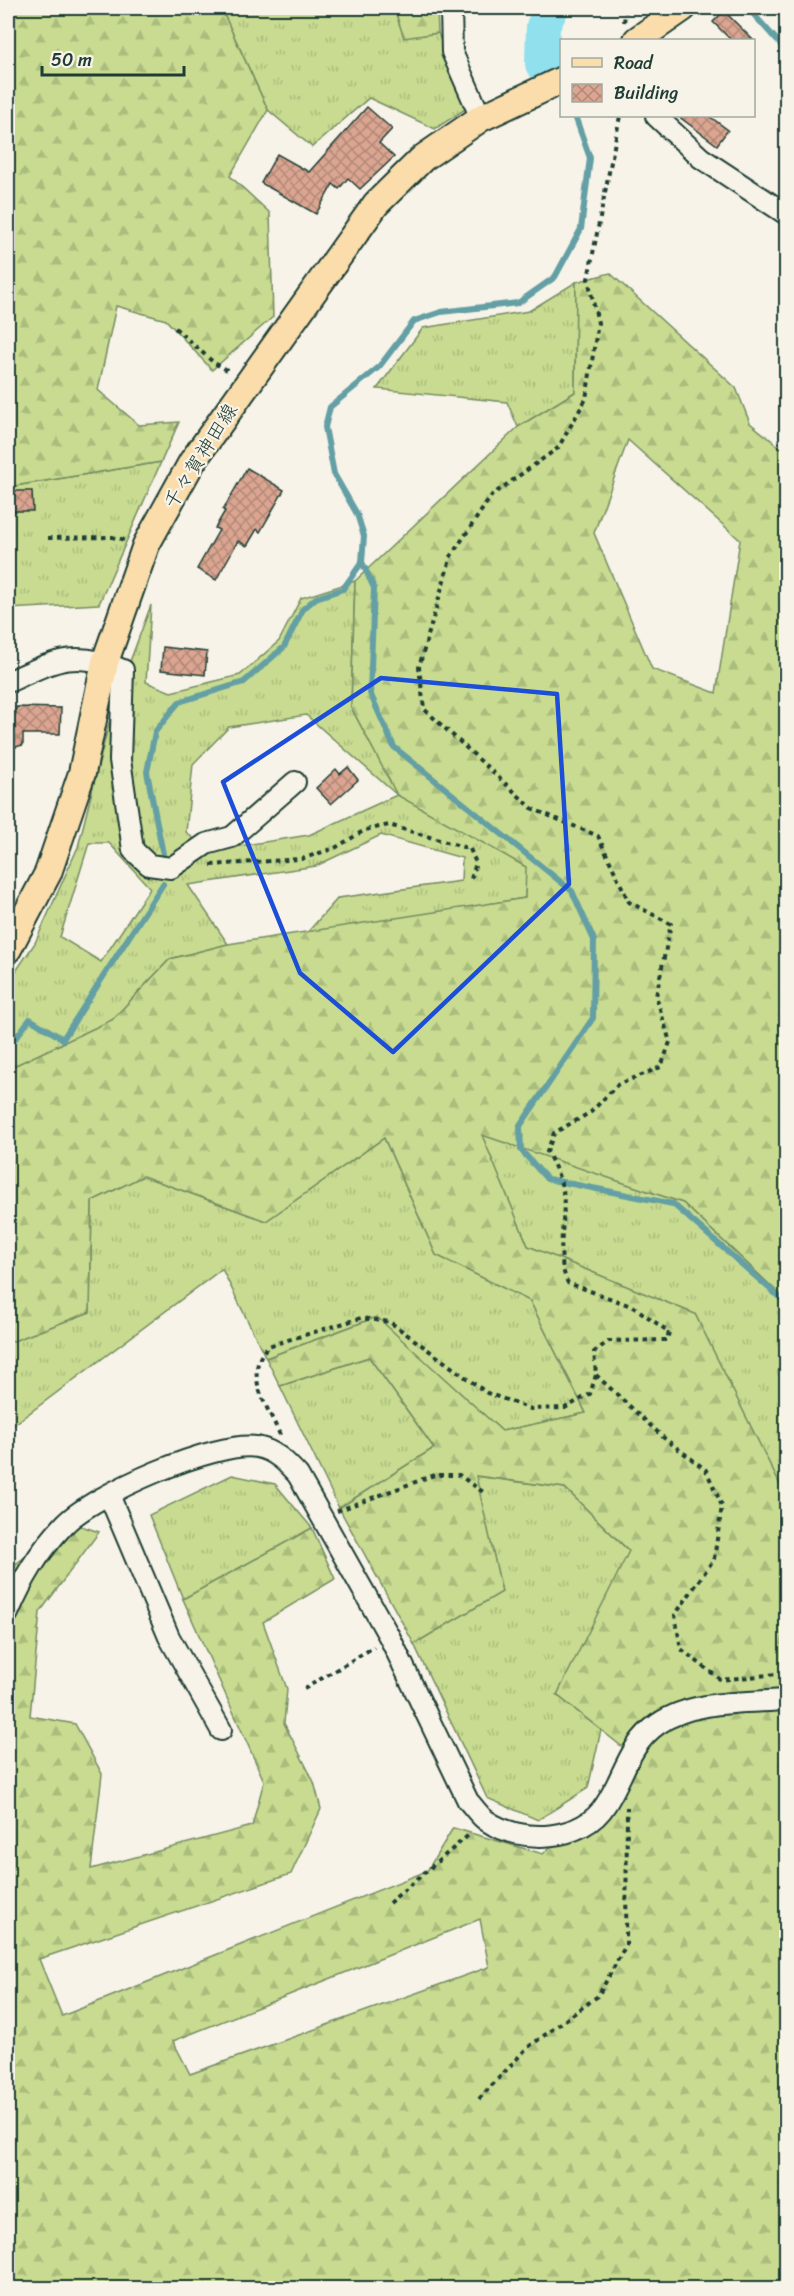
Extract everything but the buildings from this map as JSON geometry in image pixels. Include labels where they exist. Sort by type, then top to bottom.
[{"type":"main road","points":[[638,39],[683,8]]},
{"type":"main road","name":"千々賀神田線","points":[[8,948],[48,873],[79,784],[105,662],[146,545],[192,462],[248,380],[376,204],[423,158],[480,118],[560,80]]},
{"type":"street","points":[[451,8],[452,52],[480,118]]},
{"type":"street","points":[[657,117],[701,158],[786,214]]},
{"type":"street","points":[[8,682],[62,658],[105,662],[123,670],[120,760],[133,850],[149,865],[171,868],[206,844],[232,837],[295,782]]},
{"type":"street","points":[[8,1613],[25,1574],[66,1523],[109,1495],[193,1457],[233,1446],[258,1447],[280,1456],[298,1475],[390,1638],[468,1801],[486,1821],[514,1834],[541,1837],[566,1832],[588,1822],[606,1805],[639,1742],[657,1725],[676,1714],[707,1706],[786,1700]]},
{"type":"street","points":[[109,1495],[169,1636],[221,1730]]},
{"type":"path","points":[[280,1456],[281,1437],[254,1375],[257,1358],[268,1346],[361,1318],[390,1322],[487,1393],[531,1409],[565,1408],[590,1394],[596,1375],[594,1352],[609,1341],[667,1340],[669,1332],[634,1307],[568,1283],[562,1270],[563,1192],[557,1169],[547,1152],[554,1133],[591,1113],[617,1085],[661,1067],[670,1042],[656,996],[671,924],[630,902],[598,836],[533,809],[424,709],[419,667],[451,556],[492,495],[558,448],[586,399],[598,323],[588,279],[620,117]]},
{"type":"path","points":[[175,328],[214,363],[248,380]]},
{"type":"path","points":[[48,538],[112,537],[146,545]]},
{"type":"path","points":[[206,865],[301,859],[335,848],[364,830],[389,825],[470,849],[476,863],[470,882]]},
{"type":"path","points":[[596,1375],[664,1438],[706,1470],[723,1506],[714,1559],[675,1615],[681,1649],[721,1680],[786,1673]]},
{"type":"path","points":[[322,1516],[434,1475],[459,1475],[486,1494]]},
{"type":"path","points":[[304,1689],[390,1638]]},
{"type":"path","points":[[479,2099],[527,2048],[598,1996],[626,1945],[627,1804]]},
{"type":"path","points":[[389,1903],[486,1821]]},
{"type":"highlighted area","points":[[381,678],[557,694],[569,884],[393,1052],[300,973],[223,782]]},
{"type":"green space","points":[[8,8],[221,8],[268,110],[230,176],[270,213],[273,317],[212,370],[166,320],[116,306],[98,390],[139,425],[179,422],[161,462],[8,487]]},
{"type":"green space","points":[[221,8],[394,8],[404,37],[438,33],[467,108],[435,129],[369,98],[312,147],[268,110]]},
{"type":"green space","points":[[394,8],[437,8],[438,33],[404,38]]},
{"type":"green space","points":[[610,273],[736,388],[750,423],[786,452],[786,1300],[683,1203],[482,1135],[528,1246],[695,1314],[786,1497],[786,2288],[8,2288],[8,1561],[14,1565],[72,1523],[99,1532],[40,1612],[30,1716],[75,1724],[102,1774],[91,1869],[252,1826],[264,1781],[183,1599],[312,1528],[335,1579],[263,1622],[287,1689],[284,1723],[314,1782],[321,1809],[291,1874],[39,1959],[62,2016],[427,1871],[453,1828],[543,1854],[640,1761],[557,1695],[629,1551],[565,1488],[476,1476],[502,1592],[414,1644],[339,1508],[434,1448],[369,1357],[280,1386],[266,1358],[377,1317],[502,1431],[586,1413],[530,1301],[436,1255],[384,1138],[266,1221],[143,1176],[92,1201],[90,1312],[8,1343],[8,1062],[14,1066],[112,1020],[170,959],[228,944],[525,898],[526,867],[397,795],[351,707],[355,581],[518,427],[575,392],[576,282]],"holes":[[[628,440],[740,540],[716,693],[652,669],[594,533]],[[480,1919],[489,1967],[190,2074],[173,2041]]]},
{"type":"green space","points":[[576,282],[575,392],[518,427],[507,402],[377,389],[423,328],[529,311]]},
{"type":"green space","points":[[161,462],[99,604],[8,609],[8,487]]},
{"type":"green space","points":[[355,581],[351,707],[397,794],[527,867],[525,898],[306,934],[338,898],[461,881],[462,858],[381,835],[316,866],[188,885],[228,944],[170,959],[112,1020],[14,1066],[8,1062],[8,983],[35,943],[78,847],[113,707],[151,605],[146,682],[171,692],[240,675],[279,641],[301,598]],"holes":[[[306,715],[397,795],[309,835],[208,851],[186,832],[193,764],[229,727]],[[89,843],[109,843],[150,888],[101,962],[60,937]]]},
{"type":"green space","points":[[481,1134],[683,1203],[786,1300],[786,1498],[695,1314],[528,1246]]},
{"type":"green space","points":[[384,1138],[436,1255],[530,1301],[586,1413],[502,1431],[376,1317],[266,1358],[222,1269],[8,1429],[8,1343],[90,1312],[92,1201],[143,1176],[266,1221]]},
{"type":"green space","points":[[369,1357],[434,1448],[339,1508],[280,1386]]},
{"type":"green space","points":[[232,1475],[275,1484],[312,1528],[183,1599],[149,1515]]},
{"type":"green space","points":[[475,1476],[565,1488],[630,1552],[557,1695],[601,1730],[588,1788],[538,1820],[487,1798],[414,1644],[502,1592]]},
{"type":"waterway","points":[[542,64],[543,26],[552,8]]},
{"type":"waterway","points":[[748,8],[781,45],[786,74]]},
{"type":"waterway","points":[[163,854],[147,772],[155,732],[179,702],[244,682],[284,647],[303,609],[316,598],[343,589],[362,562],[364,536],[357,514],[334,474],[325,427],[330,407],[379,367],[414,321],[441,312],[518,303],[555,277],[581,229],[590,158],[575,117]]},
{"type":"waterway","points":[[362,562],[374,588],[370,693],[394,747],[572,891],[594,940],[593,1018],[520,1126],[521,1150],[547,1179],[673,1204],[786,1303]]},
{"type":"waterway","points":[[8,1048],[30,1019],[63,1039],[163,884]]}]
